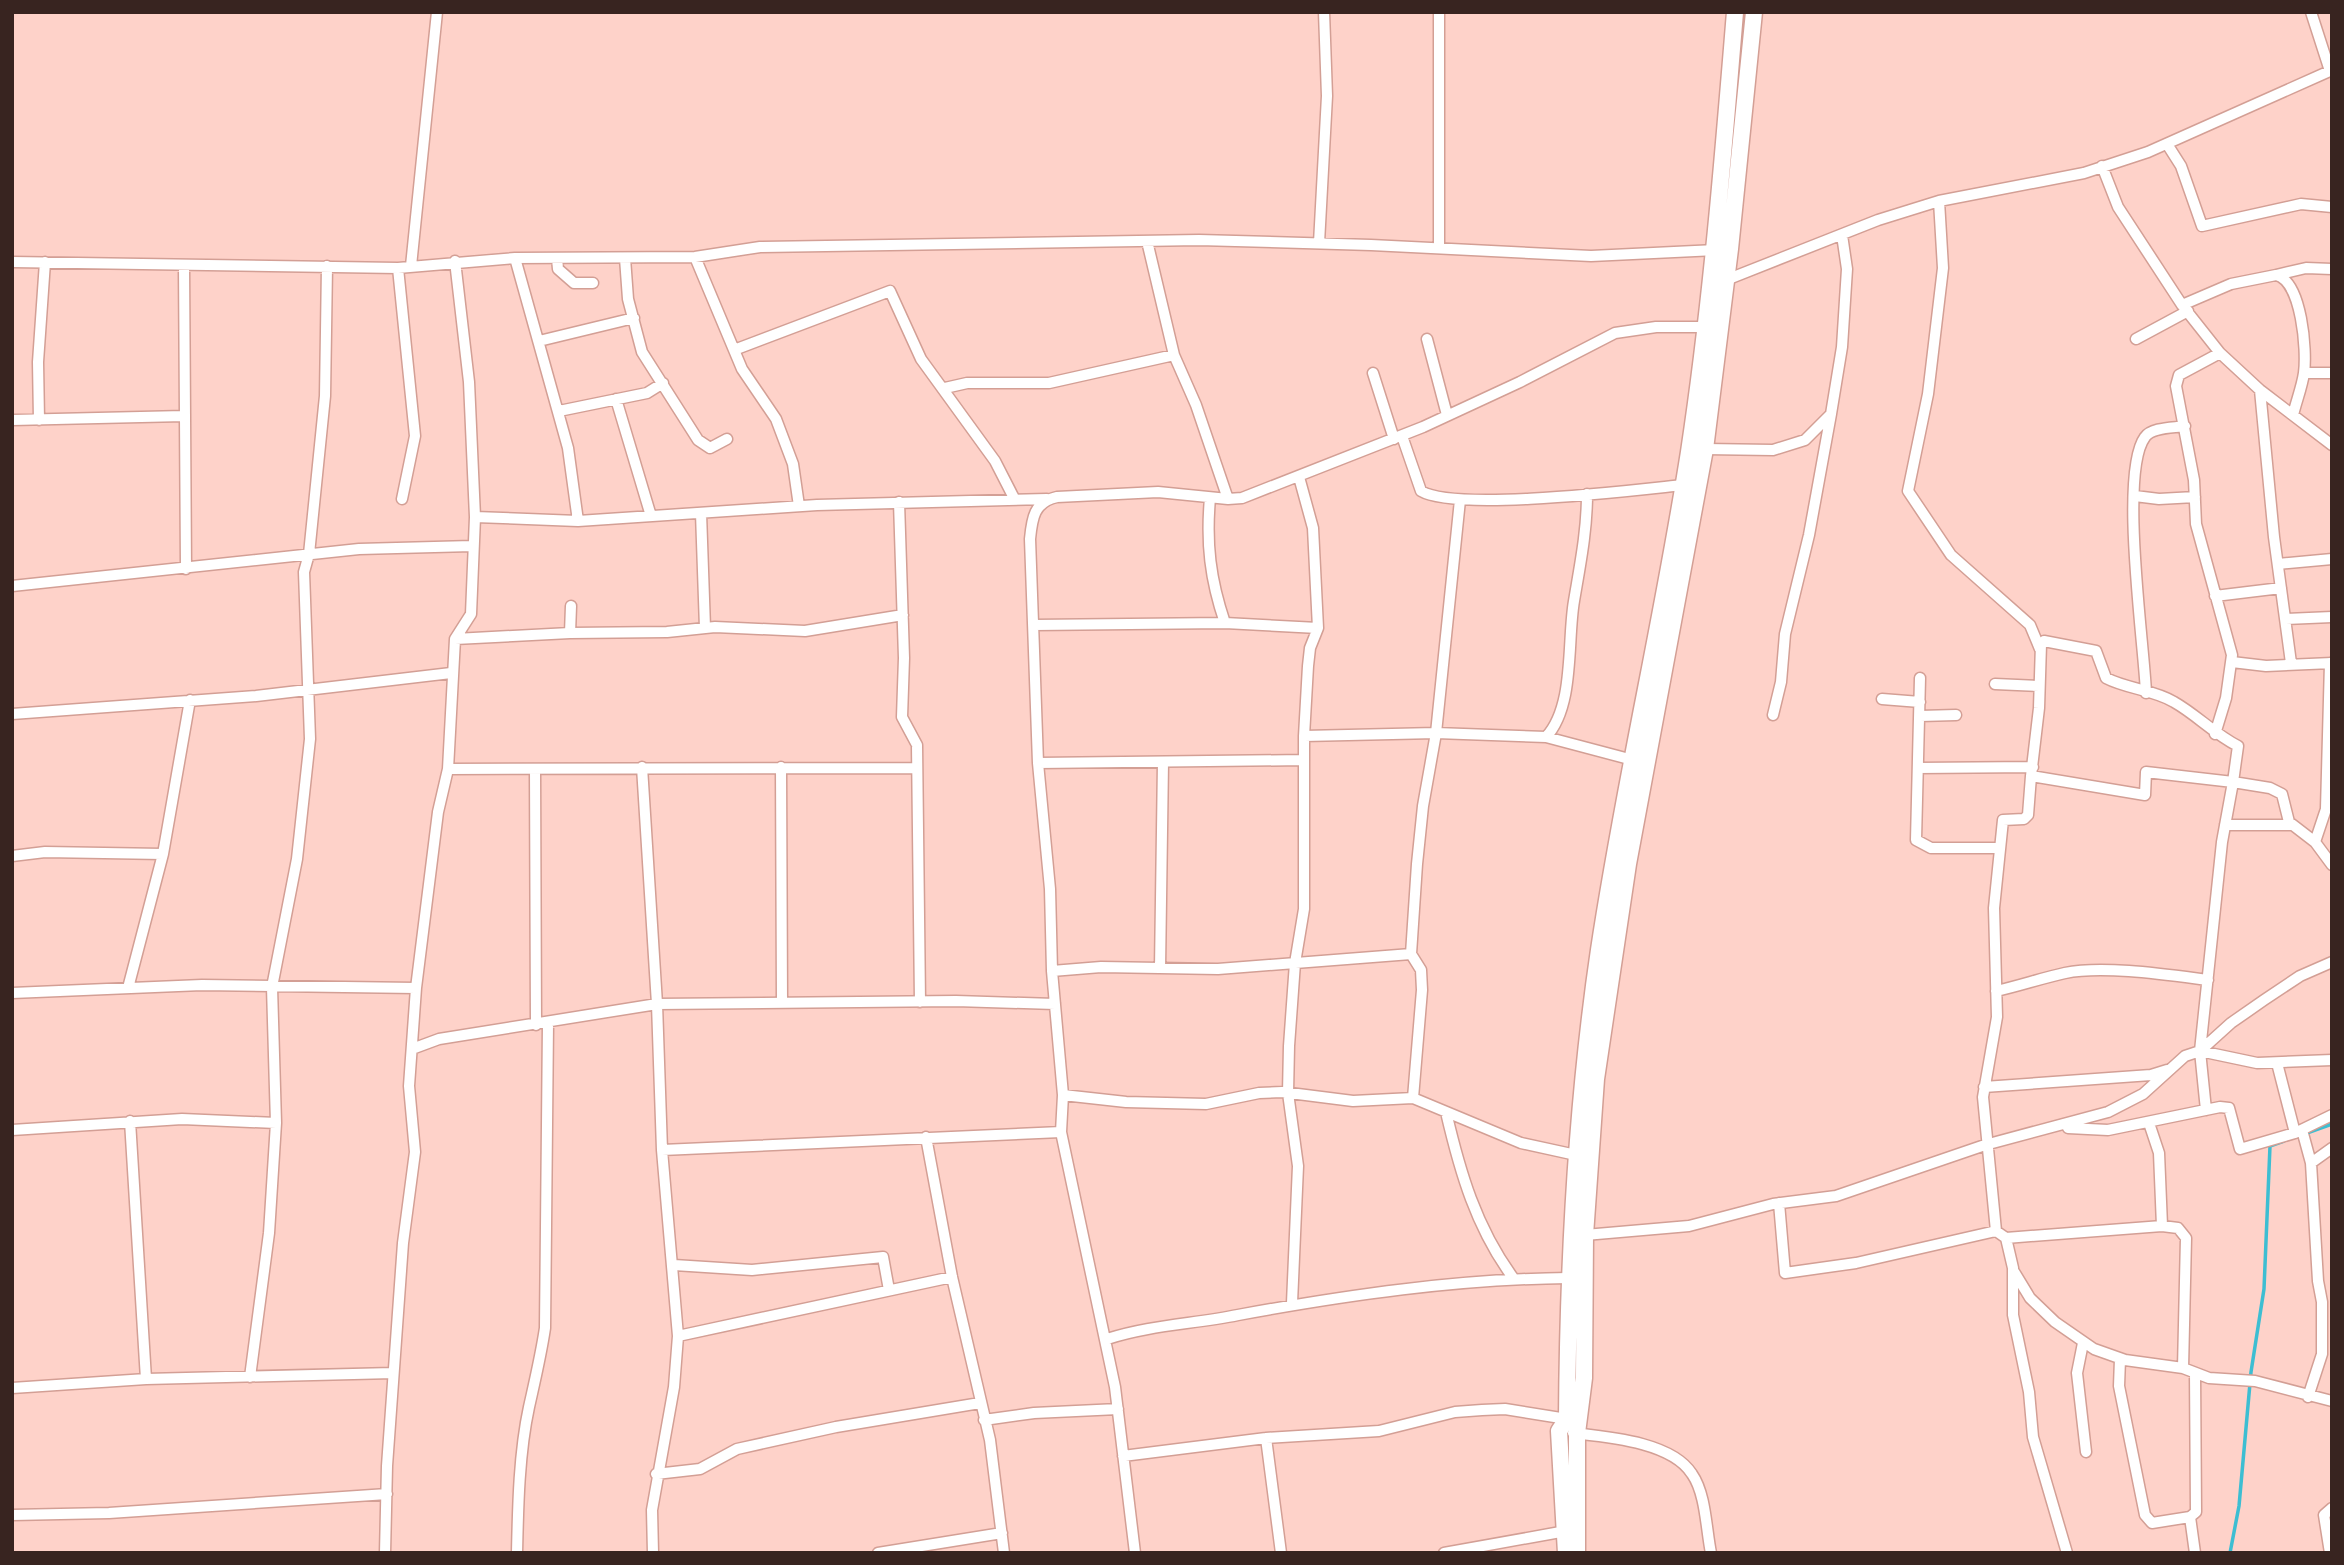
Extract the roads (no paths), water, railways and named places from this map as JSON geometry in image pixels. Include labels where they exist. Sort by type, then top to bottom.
[{"type":"main road","points":[[1566,1553],[1563,1425],[1576,1155],[1599,951],[1684,485],[1707,327],[1716,250],[1735,12]]},
{"type":"main road","points":[[1577,1553],[1577,1433],[1584,1378],[1585,1235],[1596,1079],[1613,956],[1705,449],[1755,12]]},
{"type":"street","points":[[411,266],[437,12]]},
{"type":"street","points":[[1318,243],[1327,96],[1324,12]]},
{"type":"street","points":[[1439,12],[1439,248]]},
{"type":"street","points":[[1726,280],[1939,201],[2084,173],[2167,144],[2331,70],[2311,12]]},
{"type":"street","points":[[2167,144],[2181,166],[2203,226],[2301,204],[2332,207]]},
{"type":"street","points":[[2102,166],[2118,207],[2185,308],[2220,352],[2260,390],[2332,445]]},
{"type":"street","points":[[1939,201],[1943,268],[1928,394],[1908,491],[1951,555],[2030,625],[2040,650]]},
{"type":"street","points":[[1773,715],[1781,682],[1785,634],[1808,535],[1842,347],[1846,282],[1842,235]]},
{"type":"street","points":[[1147,241],[1174,355],[1196,405],[1228,499]]},
{"type":"street","points":[[12,262],[398,268],[455,261],[515,258],[695,257],[760,247],[1147,241],[1318,243],[1591,256],[1716,250]]},
{"type":"street","points":[[695,257],[742,369],[776,419],[793,464],[799,506]]},
{"type":"street","points":[[515,258],[559,411],[571,466],[578,521]]},
{"type":"street","points":[[557,258],[558,268],[574,283],[593,283]]},
{"type":"street","points":[[625,258],[628,299],[642,352],[704,446],[710,448],[727,439]]},
{"type":"street","points":[[385,1553],[393,1373],[403,1243],[415,1153],[409,1086],[416,988],[438,812],[448,769],[451,673],[455,639],[471,614],[475,517],[469,382],[455,261]]},
{"type":"street","points":[[39,421],[38,362],[45,262]]},
{"type":"street","points":[[184,265],[186,569]]},
{"type":"street","points":[[250,1377],[269,1233],[276,1123],[272,987],[297,859],[310,739],[303,572],[309,554],[325,396],[327,266]]},
{"type":"street","points":[[398,268],[415,436],[402,499]]},
{"type":"street","points":[[2136,339],[2185,308],[2231,284],[2306,268],[2332,269]]},
{"type":"street","points":[[2276,275],[2283,276],[2290,285],[2300,312],[2304,373],[2293,415]]},
{"type":"street","points":[[734,349],[890,291],[920,359],[945,388],[995,461],[1016,500]]},
{"type":"street","points":[[539,341],[634,318]]},
{"type":"street","points":[[475,517],[578,521],[799,506],[1046,499],[1158,492],[1210,498],[1242,498],[1398,437],[1615,333],[1656,327],[1707,327]]},
{"type":"street","points":[[1427,339],[1447,415]]},
{"type":"street","points":[[2215,733],[2226,698],[2232,662],[2196,524],[2185,426],[2176,386],[2179,375],[2220,352]]},
{"type":"street","points":[[945,388],[967,383],[1049,383],[1174,355]]},
{"type":"street","points":[[1373,373],[1421,491],[1429,496],[1460,500],[1587,494],[1684,485]]},
{"type":"street","points":[[2304,373],[2332,373]]},
{"type":"street","points":[[559,411],[648,393],[663,383]]},
{"type":"street","points":[[2260,390],[2291,663]]},
{"type":"street","points":[[616,398],[650,516]]},
{"type":"street","points":[[1705,449],[1773,450],[1805,440],[1831,414]]},
{"type":"street","points":[[12,420],[184,416]]},
{"type":"street","points":[[2146,693],[2136,574],[2134,463],[2145,436],[2155,431],[2185,426]]},
{"type":"street","points":[[1292,1303],[1298,1166],[1288,1093],[1295,963],[1304,909],[1304,736],[1310,648],[1318,628],[1313,528],[1299,477]]},
{"type":"street","points":[[1546,737],[1552,731],[1566,690],[1573,603],[1587,533],[1587,494]]},
{"type":"street","points":[[2135,496],[2159,499],[2195,497]]},
{"type":"street","points":[[1210,498],[1208,552],[1212,584],[1225,622]]},
{"type":"street","points":[[1046,499],[1032,517],[1030,539],[1038,763],[1050,889],[1052,971],[1063,1096],[1061,1132],[1107,1339],[1135,1553]]},
{"type":"street","points":[[1413,1098],[1422,990],[1421,970],[1411,954],[1423,806],[1436,733],[1460,500]]},
{"type":"street","points":[[899,502],[903,615],[902,717],[916,745],[917,768],[920,1002]]},
{"type":"street","points":[[701,513],[705,628]]},
{"type":"street","points":[[12,586],[359,549],[472,546]]},
{"type":"street","points":[[2278,564],[2332,559]]},
{"type":"street","points":[[2216,596],[2281,587]]},
{"type":"street","points":[[570,633],[571,606]]},
{"type":"street","points":[[455,639],[570,633],[667,632],[705,628],[805,631],[903,615]]},
{"type":"street","points":[[2285,619],[2332,617]]},
{"type":"street","points":[[1034,625],[1225,622],[1318,628]]},
{"type":"street","points":[[2183,1368],[2186,1238],[2178,1228],[2162,1226],[2006,1238],[1996,1231],[1985,1145],[1984,1087],[1997,1017],[1994,908],[1998,848],[2003,820],[2024,819],[2028,815],[2040,650],[2044,641],[2096,651],[2106,678],[2172,700],[2215,733],[2238,746],[2225,825],[2200,1051],[2206,1110]]},
{"type":"street","points":[[2232,662],[2266,666],[2331,663],[2326,809],[2315,842]]},
{"type":"street","points":[[12,715],[308,691],[451,673]]},
{"type":"street","points":[[1920,678],[1916,840],[1931,848],[1998,848]]},
{"type":"street","points":[[1995,684],[2039,686]]},
{"type":"street","points":[[1882,699],[1920,702]]},
{"type":"street","points":[[128,988],[163,854],[190,700]]},
{"type":"street","points":[[1920,716],[1956,715]]},
{"type":"street","points":[[1304,736],[1436,733],[1546,737],[1633,760]]},
{"type":"street","points":[[1038,763],[1304,760]]},
{"type":"street","points":[[1160,968],[1163,762]]},
{"type":"street","points":[[642,767],[657,1004],[662,1150],[678,1336],[674,1387],[656,1474],[652,1510],[653,1553]]},
{"type":"street","points":[[781,767],[782,1002]]},
{"type":"street","points":[[448,769],[917,768]]},
{"type":"street","points":[[1918,768],[2032,771],[2145,795],[2146,772],[2270,788],[2282,794],[2293,825],[2315,842],[2332,865]]},
{"type":"street","points":[[535,769],[536,1025]]},
{"type":"street","points":[[2225,825],[2293,825]]},
{"type":"street","points":[[12,856],[45,852],[163,854]]},
{"type":"street","points":[[1052,971],[1101,967],[1218,969],[1411,954]]},
{"type":"street","points":[[1585,1235],[1689,1226],[1779,1203],[1854,1191],[1985,1145],[2061,1127],[2108,1112],[2143,1094],[2185,1056],[2200,1051],[2231,1023],[2264,1000],[2300,976],[2332,962]]},
{"type":"street","points":[[1996,991],[2066,973],[2091,971],[2151,972],[2208,980]]},
{"type":"street","points":[[12,993],[128,988],[416,988]]},
{"type":"street","points":[[412,1049],[439,1039],[657,1004],[1055,1004]]},
{"type":"street","points":[[517,1553],[517,1515],[529,1408],[539,1375],[545,1328],[548,1023]]},
{"type":"street","points":[[2200,1051],[2243,1061],[2277,1063],[2332,1060]]},
{"type":"street","points":[[2277,1063],[2311,1163],[2318,1281],[2327,1302],[2322,1354],[2308,1397]]},
{"type":"street","points":[[1984,1087],[2151,1075],[2169,1069]]},
{"type":"street","points":[[1063,1096],[1126,1102],[1217,1104],[1259,1093],[1288,1093],[1353,1101],[1413,1098],[1521,1143],[1576,1155]]},
{"type":"street","points":[[2061,1127],[2108,1130],[2206,1110],[2229,1108],[2240,1149],[2298,1131],[2332,1115]]},
{"type":"street","points":[[1446,1112],[1472,1209],[1514,1279]]},
{"type":"street","points":[[12,1130],[181,1119],[276,1123]]},
{"type":"street","points":[[130,1121],[146,1379]]},
{"type":"street","points":[[2149,1123],[2159,1153],[2162,1226]]},
{"type":"street","points":[[662,1150],[1061,1132]]},
{"type":"street","points":[[926,1137],[952,1277],[984,1420],[1004,1553]]},
{"type":"street","points":[[2311,1163],[2332,1149]]},
{"type":"street","points":[[1779,1203],[1785,1273],[1880,1258],[1996,1231]]},
{"type":"street","points":[[2006,1238],[2013,1268],[2013,1315],[2029,1392],[2033,1437],[2067,1553]]},
{"type":"street","points":[[674,1265],[752,1270],[883,1257],[889,1290]]},
{"type":"street","points":[[2013,1268],[2030,1298],[2083,1343],[2120,1359],[2183,1368],[2209,1378],[2250,1381],[2332,1401]]},
{"type":"street","points":[[678,1336],[952,1277]]},
{"type":"street","points":[[1107,1339],[1138,1329],[1237,1316],[1292,1303],[1514,1279],[1568,1278]]},
{"type":"street","points":[[2083,1343],[2077,1373],[2086,1452]]},
{"type":"street","points":[[2120,1359],[2119,1386],[2147,1520],[2158,1523],[2190,1517],[2196,1512],[2195,1373]]},
{"type":"street","points":[[12,1388],[146,1379],[393,1373]]},
{"type":"street","points":[[656,1474],[700,1469],[737,1449],[836,1427],[980,1403]]},
{"type":"street","points":[[984,1420],[1034,1413],[1118,1409]]},
{"type":"street","points":[[1123,1456],[1266,1438],[1379,1432],[1455,1412],[1505,1409],[1563,1425],[1577,1433],[1656,1447],[1692,1473],[1711,1553]]},
{"type":"street","points":[[1266,1438],[1281,1553]]},
{"type":"street","points":[[12,1515],[109,1513],[387,1494]]},
{"type":"street","points":[[2330,1553],[2324,1515],[2332,1508]]},
{"type":"street","points":[[2190,1517],[2195,1553]]},
{"type":"street","points":[[1444,1553],[1566,1531]]},
{"type":"street","points":[[878,1553],[1002,1533]]},
{"type":"waterway","points":[[2304,1134],[2332,1124]]},
{"type":"waterway","points":[[2230,1553],[2239,1506],[2251,1372],[2264,1289],[2270,1146],[2284,1141]]}]
